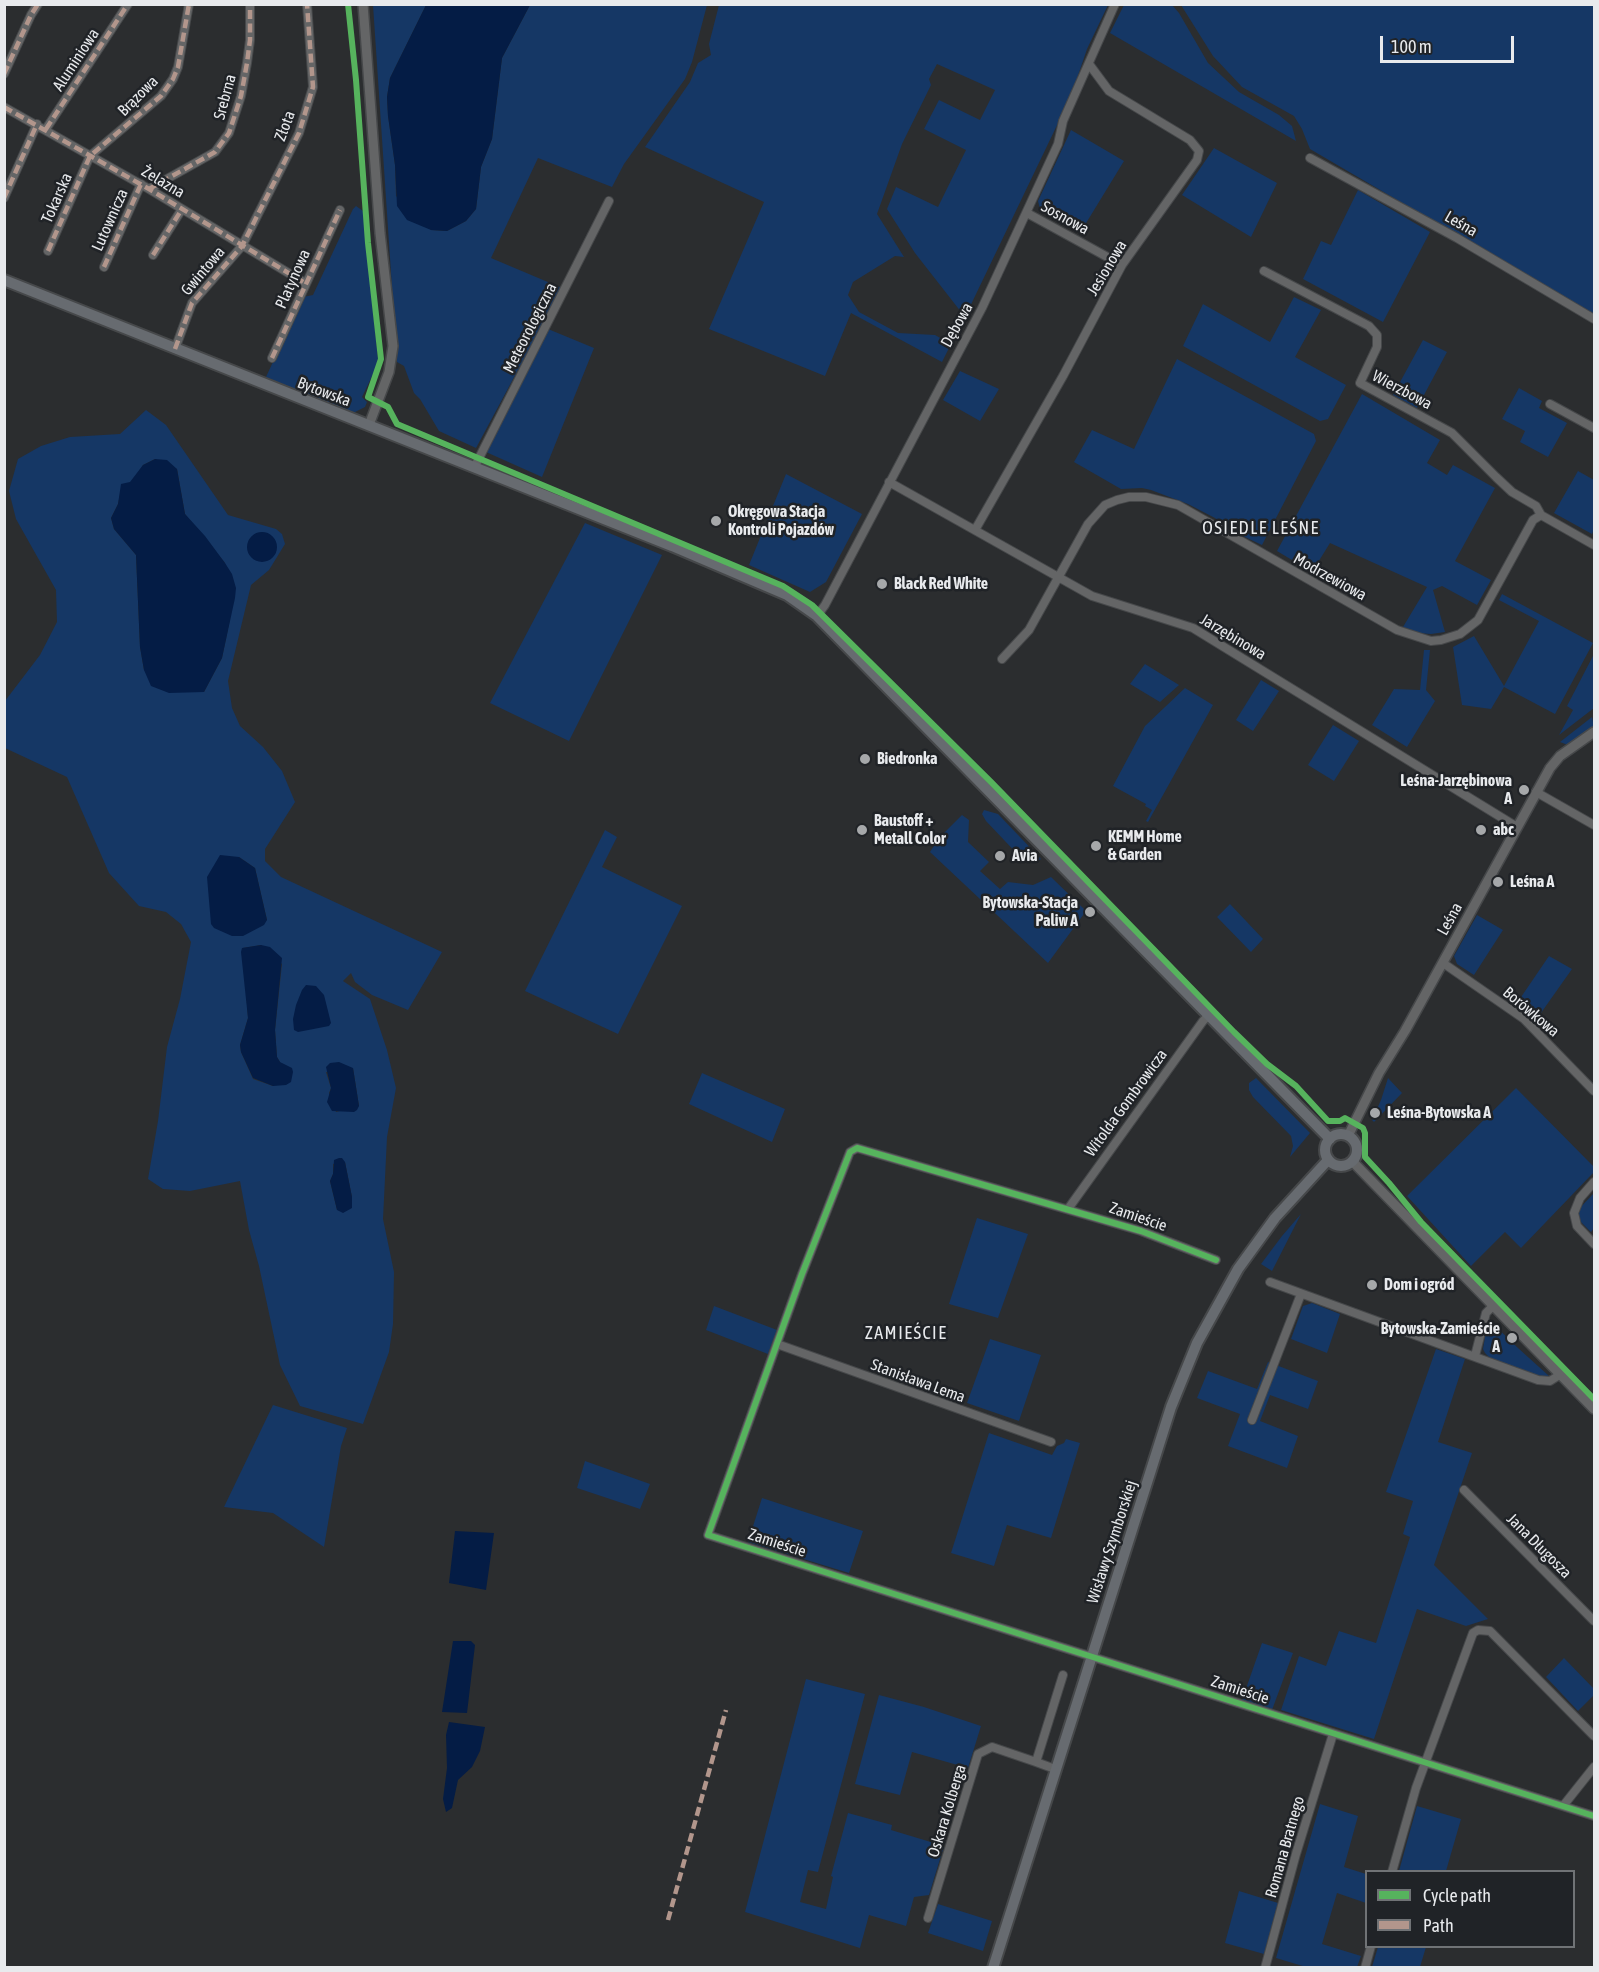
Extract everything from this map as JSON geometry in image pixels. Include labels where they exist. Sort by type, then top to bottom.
[{"type":"main road","name":"Bytowska","points":[[4,280],[369,425],[788,596],[817,616],[1329,1138]]},
{"type":"main road","points":[[1337,1135],[1348,1136],[1354,1140],[1357,1147],[1353,1161],[1340,1166],[1328,1160],[1324,1149],[1329,1138],[1337,1135]]},
{"type":"main road","name":"Wisławy Szymborskiej","points":[[993,1968],[1171,1407],[1197,1343],[1238,1269],[1275,1218],[1328,1160]]},
{"type":"street","points":[[4,74],[38,4]]},
{"type":"street","name":"Aluminiowa","points":[[46,129],[128,4]]},
{"type":"street","name":"Brązowa","points":[[90,156],[161,96],[173,79],[178,67],[189,4]]},
{"type":"street","name":"Srebrna","points":[[145,187],[215,152],[229,133],[241,96],[247,63],[250,40],[250,4]]},
{"type":"street","name":"Złota","points":[[242,246],[299,133],[313,87],[307,4]]},
{"type":"street","points":[[363,4],[380,233],[393,346],[389,372],[369,425]]},
{"type":"street","name":"Dębowa","points":[[817,616],[825,605],[969,334],[1058,144],[1063,121],[1115,4]]},
{"type":"street","name":"Jesionowa","points":[[975,530],[1063,376],[1122,265],[1197,160],[1200,151],[1190,140],[1108,91],[1089,64]]},
{"type":"street","name":"Żelazna","points":[[4,107],[46,129],[305,283]]},
{"type":"street","points":[[4,198],[37,124]]},
{"type":"street","name":"Tokarska","points":[[48,251],[90,156]]},
{"type":"street","name":"Leśna","points":[[1310,158],[1456,238],[1594,319]]},
{"type":"street","name":"Lutownicza","points":[[104,267],[145,187]]},
{"type":"street","name":"Meteorologiczna","points":[[474,468],[609,201]]},
{"type":"street","points":[[153,255],[182,209]]},
{"type":"street","name":"Platynowa","points":[[272,358],[340,210]]},
{"type":"street","name":"Sosnowa","points":[[1027,213],[1122,265]]},
{"type":"street","name":"Gwintowa","points":[[175,349],[192,303],[242,246]]},
{"type":"street","name":"Wierzbowa","points":[[1264,271],[1370,326],[1377,335],[1377,347],[1360,383],[1452,432],[1512,492],[1536,506],[1541,515]]},
{"type":"street","points":[[1550,404],[1594,428]]},
{"type":"street","name":"Jarzębinowa","points":[[889,482],[1058,578],[1105,601],[1193,628],[1517,827]]},
{"type":"street","name":"Modrzewiowa","points":[[1002,659],[1029,630],[1095,514],[1105,505],[1117,500],[1146,497],[1178,505],[1267,558],[1397,630],[1422,639],[1441,640],[1460,634],[1478,620],[1533,520],[1541,515]]},
{"type":"street","points":[[1541,515],[1594,545]]},
{"type":"street","name":"Leśna","points":[[1348,1136],[1379,1073],[1443,963],[1536,792],[1557,759],[1594,732]]},
{"type":"street","points":[[1536,792],[1594,825]]},
{"type":"street","name":"Borówkowa","points":[[1443,963],[1524,1019],[1594,1091]]},
{"type":"street","name":"Witolda Gombrowicza","points":[[1068,1209],[1209,1015]]},
{"type":"street","name":"Zamieście","points":[[1216,1260],[1141,1231],[856,1148],[850,1152],[843,1170],[708,1535],[1594,1816]]},
{"type":"street","points":[[1353,1161],[1594,1408]]},
{"type":"street","points":[[1594,1182],[1580,1198],[1574,1213],[1577,1226],[1594,1244]]},
{"type":"street","points":[[1270,1282],[1538,1380],[1550,1381],[1561,1374]]},
{"type":"street","points":[[1252,1420],[1301,1294]]},
{"type":"street","points":[[1474,1356],[1486,1313],[1493,1305]]},
{"type":"street","name":"Stanisława Lema","points":[[777,1344],[1051,1442]]},
{"type":"street","name":"Jana Długosza","points":[[1464,1490],[1594,1621]]},
{"type":"street","points":[[1393,1870],[1416,1788],[1473,1633],[1478,1630],[1490,1631],[1594,1736]]},
{"type":"street","points":[[1036,1762],[1063,1675]]},
{"type":"street","name":"Romana Bratnego","points":[[1265,1968],[1296,1854],[1333,1734]]},
{"type":"street","name":"Oskara Kolberga","points":[[927,1918],[978,1754],[992,1747],[1055,1769]]},
{"type":"street","points":[[1563,1806],[1594,1767]]},
{"type":"street","points":[[1365,1968],[1371,1948]]},
{"type":"shaded area","points":[[373,5],[426,5],[390,78],[387,97],[388,116],[395,165],[396,196],[431,230],[447,231],[466,221],[476,209],[481,167],[492,139],[502,58],[530,5],[707,5],[692,62],[685,79],[624,164],[612,187],[538,158],[491,258],[562,288],[476,448],[439,431],[414,393],[404,366],[397,362]]},
{"type":"shaded area","points":[[426,5],[530,5],[502,58],[492,139],[481,167],[476,209],[466,221],[447,231],[431,230],[407,220],[397,206],[395,165],[388,116],[387,97],[390,78]]},
{"type":"shaded area","points":[[719,5],[1108,5],[1087,49],[1071,96],[965,317],[915,253],[887,209],[896,187],[938,207],[966,150],[924,129],[939,100],[980,120],[995,90],[937,64],[929,79],[931,85],[902,144],[877,214],[904,257],[895,256],[853,282],[848,295],[859,312],[898,333],[935,335],[951,344],[942,362],[851,313],[825,376],[709,329],[764,202],[645,147],[690,82],[698,63],[711,55],[709,44]]},
{"type":"shaded area","points":[[1124,5],[1172,5],[1208,63],[1239,92],[1279,115],[1292,126],[1296,141],[1110,33]]},
{"type":"shaded area","points":[[1181,5],[1594,5],[1594,315],[1310,149],[1294,116],[1242,87],[1213,56]]},
{"type":"shaded area","points":[[1071,130],[1124,161],[1080,233],[1040,209],[1038,201]]},
{"type":"shaded area","points":[[1214,148],[1277,183],[1251,237],[1182,195]]},
{"type":"shaded area","points":[[1358,190],[1430,232],[1383,322],[1303,279],[1321,241],[1331,245]]},
{"type":"shaded area","points":[[356,206],[363,211],[378,359],[362,397],[367,402],[365,407],[355,412],[266,377],[303,297],[313,295]]},
{"type":"shaded area","points":[[1294,297],[1321,310],[1295,357],[1346,385],[1328,419],[1320,421],[1183,346],[1203,304],[1270,342]]},
{"type":"shaded area","points":[[548,329],[594,348],[542,477],[486,452]]},
{"type":"shaded area","points":[[1423,340],[1447,352],[1417,408],[1393,395]]},
{"type":"shaded area","points":[[1177,359],[1314,434],[1316,441],[1262,545],[1232,531],[1215,518],[1188,504],[1151,490],[1121,489],[1074,462],[1092,430],[1134,449]]},
{"type":"shaded area","points":[[960,371],[999,389],[980,421],[943,400]]},
{"type":"shaded area","points":[[1519,388],[1542,401],[1539,408],[1567,423],[1548,457],[1520,442],[1525,431],[1502,419]]},
{"type":"shaded area","points":[[1362,394],[1440,440],[1427,463],[1447,475],[1453,465],[1495,488],[1455,561],[1491,580],[1477,605],[1442,586],[1433,590],[1445,632],[1418,633],[1403,627],[1427,587],[1330,543],[1312,572],[1277,551]]},
{"type":"shaded area","points":[[146,410],[166,425],[228,515],[276,529],[282,534],[285,544],[269,570],[251,585],[228,681],[232,708],[240,726],[263,747],[282,771],[295,802],[265,849],[265,861],[281,877],[442,952],[408,1010],[372,995],[355,982],[351,973],[343,981],[370,999],[387,1050],[396,1088],[387,1137],[383,1219],[394,1272],[393,1324],[389,1352],[363,1424],[300,1406],[280,1365],[240,1181],[190,1191],[163,1189],[148,1179],[167,1047],[180,999],[191,942],[181,924],[166,912],[139,906],[109,873],[67,777],[5,748],[5,701],[40,655],[57,622],[56,590],[16,519],[9,491],[18,459],[41,446],[70,437],[120,434]],"holes":[[[155,459],[177,469],[185,514],[225,563],[230,619],[222,658],[204,692],[144,670],[140,647],[136,555],[114,529],[111,518],[118,504],[121,490],[135,479],[143,465]],[[239,857],[255,868],[267,920],[224,931],[220,930]],[[261,945],[282,964],[275,1030],[277,1057],[280,1062],[273,1086],[253,1079],[241,1052],[240,1045],[248,1018],[243,948]],[[353,1068],[359,1106],[336,1112],[329,1093],[331,1088],[326,1072]],[[345,1162],[352,1197],[337,1210],[330,1181],[333,1164]]]},
{"type":"shaded area","points":[[155,459],[167,460],[177,469],[185,514],[225,563],[232,574],[236,588],[222,658],[204,692],[169,693],[151,686],[144,670],[140,647],[136,555],[114,529],[111,518],[118,504],[121,484],[130,482],[143,465]]},
{"type":"shaded area","points":[[1578,471],[1594,480],[1594,529],[1592,534],[1554,513]]},
{"type":"shaded area","points":[[786,474],[862,514],[826,582],[810,592],[749,565]]},
{"type":"shaded area","points":[[585,523],[662,555],[569,741],[490,703]]},
{"type":"shaded area","points":[[262,532],[273,536],[277,547],[273,558],[262,562],[251,558],[247,547],[251,536]]},
{"type":"shaded area","points":[[1502,594],[1593,643],[1555,714],[1504,687],[1491,709],[1462,705],[1453,647],[1474,636],[1504,686],[1539,621],[1499,600]]},
{"type":"shaded area","points":[[1424,650],[1430,650],[1426,690],[1435,701],[1407,747],[1372,725],[1394,689],[1420,690]]},
{"type":"shaded area","points":[[1594,654],[1594,708],[1559,735],[1573,710],[1567,706]]},
{"type":"shaded area","points":[[1145,664],[1179,685],[1160,702],[1130,684]]},
{"type":"shaded area","points":[[1261,680],[1279,691],[1253,731],[1236,720]]},
{"type":"shaded area","points":[[1185,688],[1213,705],[1148,822],[1146,821],[1152,810],[1145,806],[1146,804],[1113,786],[1145,726]]},
{"type":"shaded area","points":[[1592,717],[1594,727],[1568,745],[1560,742]]},
{"type":"shaded area","points":[[1333,725],[1359,741],[1334,781],[1308,765]]},
{"type":"shaded area","points":[[984,810],[998,814],[1041,859],[1034,863],[1023,860],[986,821],[982,814]]},
{"type":"shaded area","points":[[962,815],[969,820],[968,842],[989,862],[980,871],[1000,889],[1008,882],[1033,885],[1051,877],[1086,911],[1048,963],[930,852],[939,838]]},
{"type":"shaded area","points":[[605,830],[617,837],[602,867],[682,906],[618,1034],[525,991]]},
{"type":"shaded area","points":[[220,855],[239,857],[255,868],[267,920],[264,925],[243,936],[232,936],[214,928],[211,924],[207,877]]},
{"type":"shaded area","points":[[1230,904],[1263,939],[1251,952],[1217,917]]},
{"type":"shaded area","points":[[1477,915],[1503,930],[1474,975],[1457,964],[1454,956]]},
{"type":"shaded area","points":[[261,945],[270,947],[282,958],[275,1030],[277,1057],[280,1062],[292,1068],[293,1072],[291,1082],[286,1085],[273,1086],[253,1078],[241,1052],[240,1045],[248,1018],[241,952],[242,948]]},
{"type":"shaded area","points":[[1549,956],[1572,969],[1536,1020],[1517,1003]]},
{"type":"shaded area","points":[[306,985],[316,986],[324,995],[331,1023],[329,1026],[298,1032],[294,1030],[293,1019],[296,1005]]},
{"type":"shaded area","points":[[339,1062],[353,1068],[359,1106],[354,1112],[332,1111],[327,1102],[331,1088],[326,1067],[330,1063]]},
{"type":"shaded area","points":[[702,1073],[785,1109],[772,1142],[689,1104]]},
{"type":"shaded area","points":[[1256,1078],[1310,1133],[1290,1157],[1293,1146],[1291,1136],[1249,1090],[1249,1083]]},
{"type":"shaded area","points":[[1388,1078],[1402,1093],[1374,1122],[1372,1120]]},
{"type":"shaded area","points":[[1516,1088],[1594,1167],[1594,1172],[1521,1248],[1505,1232],[1471,1266],[1407,1196]]},
{"type":"shaded area","points":[[339,1158],[345,1162],[352,1197],[352,1208],[343,1213],[337,1210],[330,1181],[334,1160]]},
{"type":"shaded area","points":[[1594,1193],[1594,1228],[1591,1232],[1578,1219],[1578,1210]]},
{"type":"shaded area","points":[[1301,1214],[1272,1271],[1261,1264],[1282,1236]]},
{"type":"shaded area","points":[[977,1218],[1028,1234],[998,1318],[949,1304]]},
{"type":"shaded area","points":[[1312,1303],[1340,1314],[1327,1353],[1291,1339],[1303,1306]]},
{"type":"shaded area","points":[[714,1306],[777,1330],[768,1354],[706,1330]]},
{"type":"shaded area","points":[[1488,1319],[1549,1376],[1545,1378],[1490,1358],[1483,1349]]},
{"type":"shaded area","points":[[990,1339],[1041,1355],[1019,1421],[967,1403]]},
{"type":"shaded area","points":[[1436,1349],[1465,1359],[1438,1442],[1472,1453],[1434,1565],[1488,1619],[1466,1626],[1417,1609],[1374,1739],[1281,1710],[1299,1656],[1326,1666],[1339,1631],[1376,1643],[1410,1537],[1403,1534],[1413,1501],[1386,1492]]},
{"type":"shaded area","points":[[1268,1362],[1318,1381],[1308,1409],[1270,1395],[1260,1421],[1298,1436],[1287,1468],[1228,1446],[1240,1414],[1197,1398],[1208,1371],[1257,1389]]},
{"type":"shaded area","points":[[273,1405],[347,1428],[341,1446],[324,1547],[273,1513],[224,1507]]},
{"type":"shaded area","points":[[989,1433],[1052,1455],[1057,1446],[1064,1443],[1066,1439],[1080,1443],[1051,1538],[1007,1525],[994,1566],[951,1553]]},
{"type":"shaded area","points":[[585,1461],[650,1484],[640,1509],[577,1488]]},
{"type":"shaded area","points":[[762,1498],[863,1531],[849,1573],[748,1542]]},
{"type":"shaded area","points":[[455,1531],[494,1533],[486,1590],[449,1583]]},
{"type":"shaded area","points":[[453,1641],[471,1641],[475,1645],[467,1713],[442,1712]]},
{"type":"shaded area","points":[[1262,1643],[1293,1653],[1272,1710],[1242,1700]]},
{"type":"shaded area","points":[[1564,1658],[1594,1689],[1594,1695],[1578,1711],[1546,1677]]},
{"type":"shaded area","points":[[806,1679],[865,1694],[818,1872],[808,1870],[800,1902],[826,1909],[833,1877],[831,1876],[848,1813],[892,1825],[891,1830],[944,1846],[929,1895],[914,1897],[906,1926],[869,1915],[860,1948],[745,1912]]},
{"type":"shaded area","points":[[879,1695],[981,1726],[968,1768],[912,1752],[900,1795],[855,1784]]},
{"type":"shaded area","points":[[449,1722],[485,1727],[480,1751],[472,1767],[458,1780],[452,1808],[446,1812],[443,1799],[447,1768],[446,1735]]},
{"type":"shaded area","points":[[1320,1804],[1358,1816],[1344,1867],[1365,1874],[1365,1903],[1337,1893],[1322,1944],[1361,1956],[1357,1967],[1306,1967],[1276,1958]]},
{"type":"shaded area","points":[[1417,1806],[1461,1819],[1446,1870],[1399,1870]]},
{"type":"shaded area","points":[[1239,1891],[1278,1903],[1264,1954],[1225,1943]]},
{"type":"shaded area","points":[[938,1904],[992,1921],[983,1951],[928,1933]]},
{"type":"shaded area","points":[[1377,1948],[1426,1948],[1420,1967],[1372,1967]]},
{"type":"marked path","points":[[4,74],[38,4]]},
{"type":"marked path","points":[[46,129],[128,4]]},
{"type":"marked path","points":[[48,251],[90,156],[161,96],[173,79],[178,67],[189,4]]},
{"type":"marked path","points":[[149,189],[215,152],[229,133],[241,96],[247,63],[250,40],[250,4]]},
{"type":"marked path","points":[[175,349],[192,303],[242,246],[299,133],[313,87],[307,4]]},
{"type":"marked path","points":[[4,107],[149,189],[305,283]]},
{"type":"marked path","points":[[4,198],[37,124]]},
{"type":"marked path","points":[[104,267],[141,184]]},
{"type":"marked path","points":[[153,255],[182,209]]},
{"type":"marked path","points":[[272,358],[340,210]]},
{"type":"marked path","points":[[668,1920],[726,1710]]},
{"type":"cycle path","points":[[348,4],[368,243],[381,359],[368,397],[388,407],[397,424],[783,586],[812,605],[991,782],[1267,1064],[1296,1086],[1328,1121],[1340,1121],[1345,1118],[1363,1128],[1365,1157],[1421,1222],[1594,1399]]},
{"type":"cycle path","points":[[1216,1260],[1141,1231],[857,1148],[850,1152],[802,1274],[708,1535],[1594,1816]]},
{"type":"place","name":"Okręgowa Stacja Kontroli Pojazdów","points":[[716,521]]},
{"type":"place","name":"Black Red White","points":[[882,584]]},
{"type":"place","name":"Biedronka","points":[[865,759]]},
{"type":"place","name":"Leśna-Jarzębinowa A","points":[[1524,790]]},
{"type":"place","name":"Baustoff + Metall Color","points":[[862,830]]},
{"type":"place","name":"abc","points":[[1481,830]]},
{"type":"place","name":"KEMM Home & Garden","points":[[1096,846]]},
{"type":"place","name":"Avia","points":[[1000,856]]},
{"type":"place","name":"Leśna A","points":[[1498,882]]},
{"type":"place","name":"Bytowska-Stacja Paliw A","points":[[1090,912]]},
{"type":"place","name":"Leśna-Bytowska A","points":[[1375,1113]]},
{"type":"place","name":"Dom i ogród","points":[[1372,1285]]},
{"type":"place","name":"Bytowska-Zamieście A","points":[[1512,1338]]},
{"type":"district","name":"OSIEDLE LEŚNE","points":[[1261,528]]},
{"type":"district","name":"ZAMIEŚCIE","points":[[906,1333]]}]
